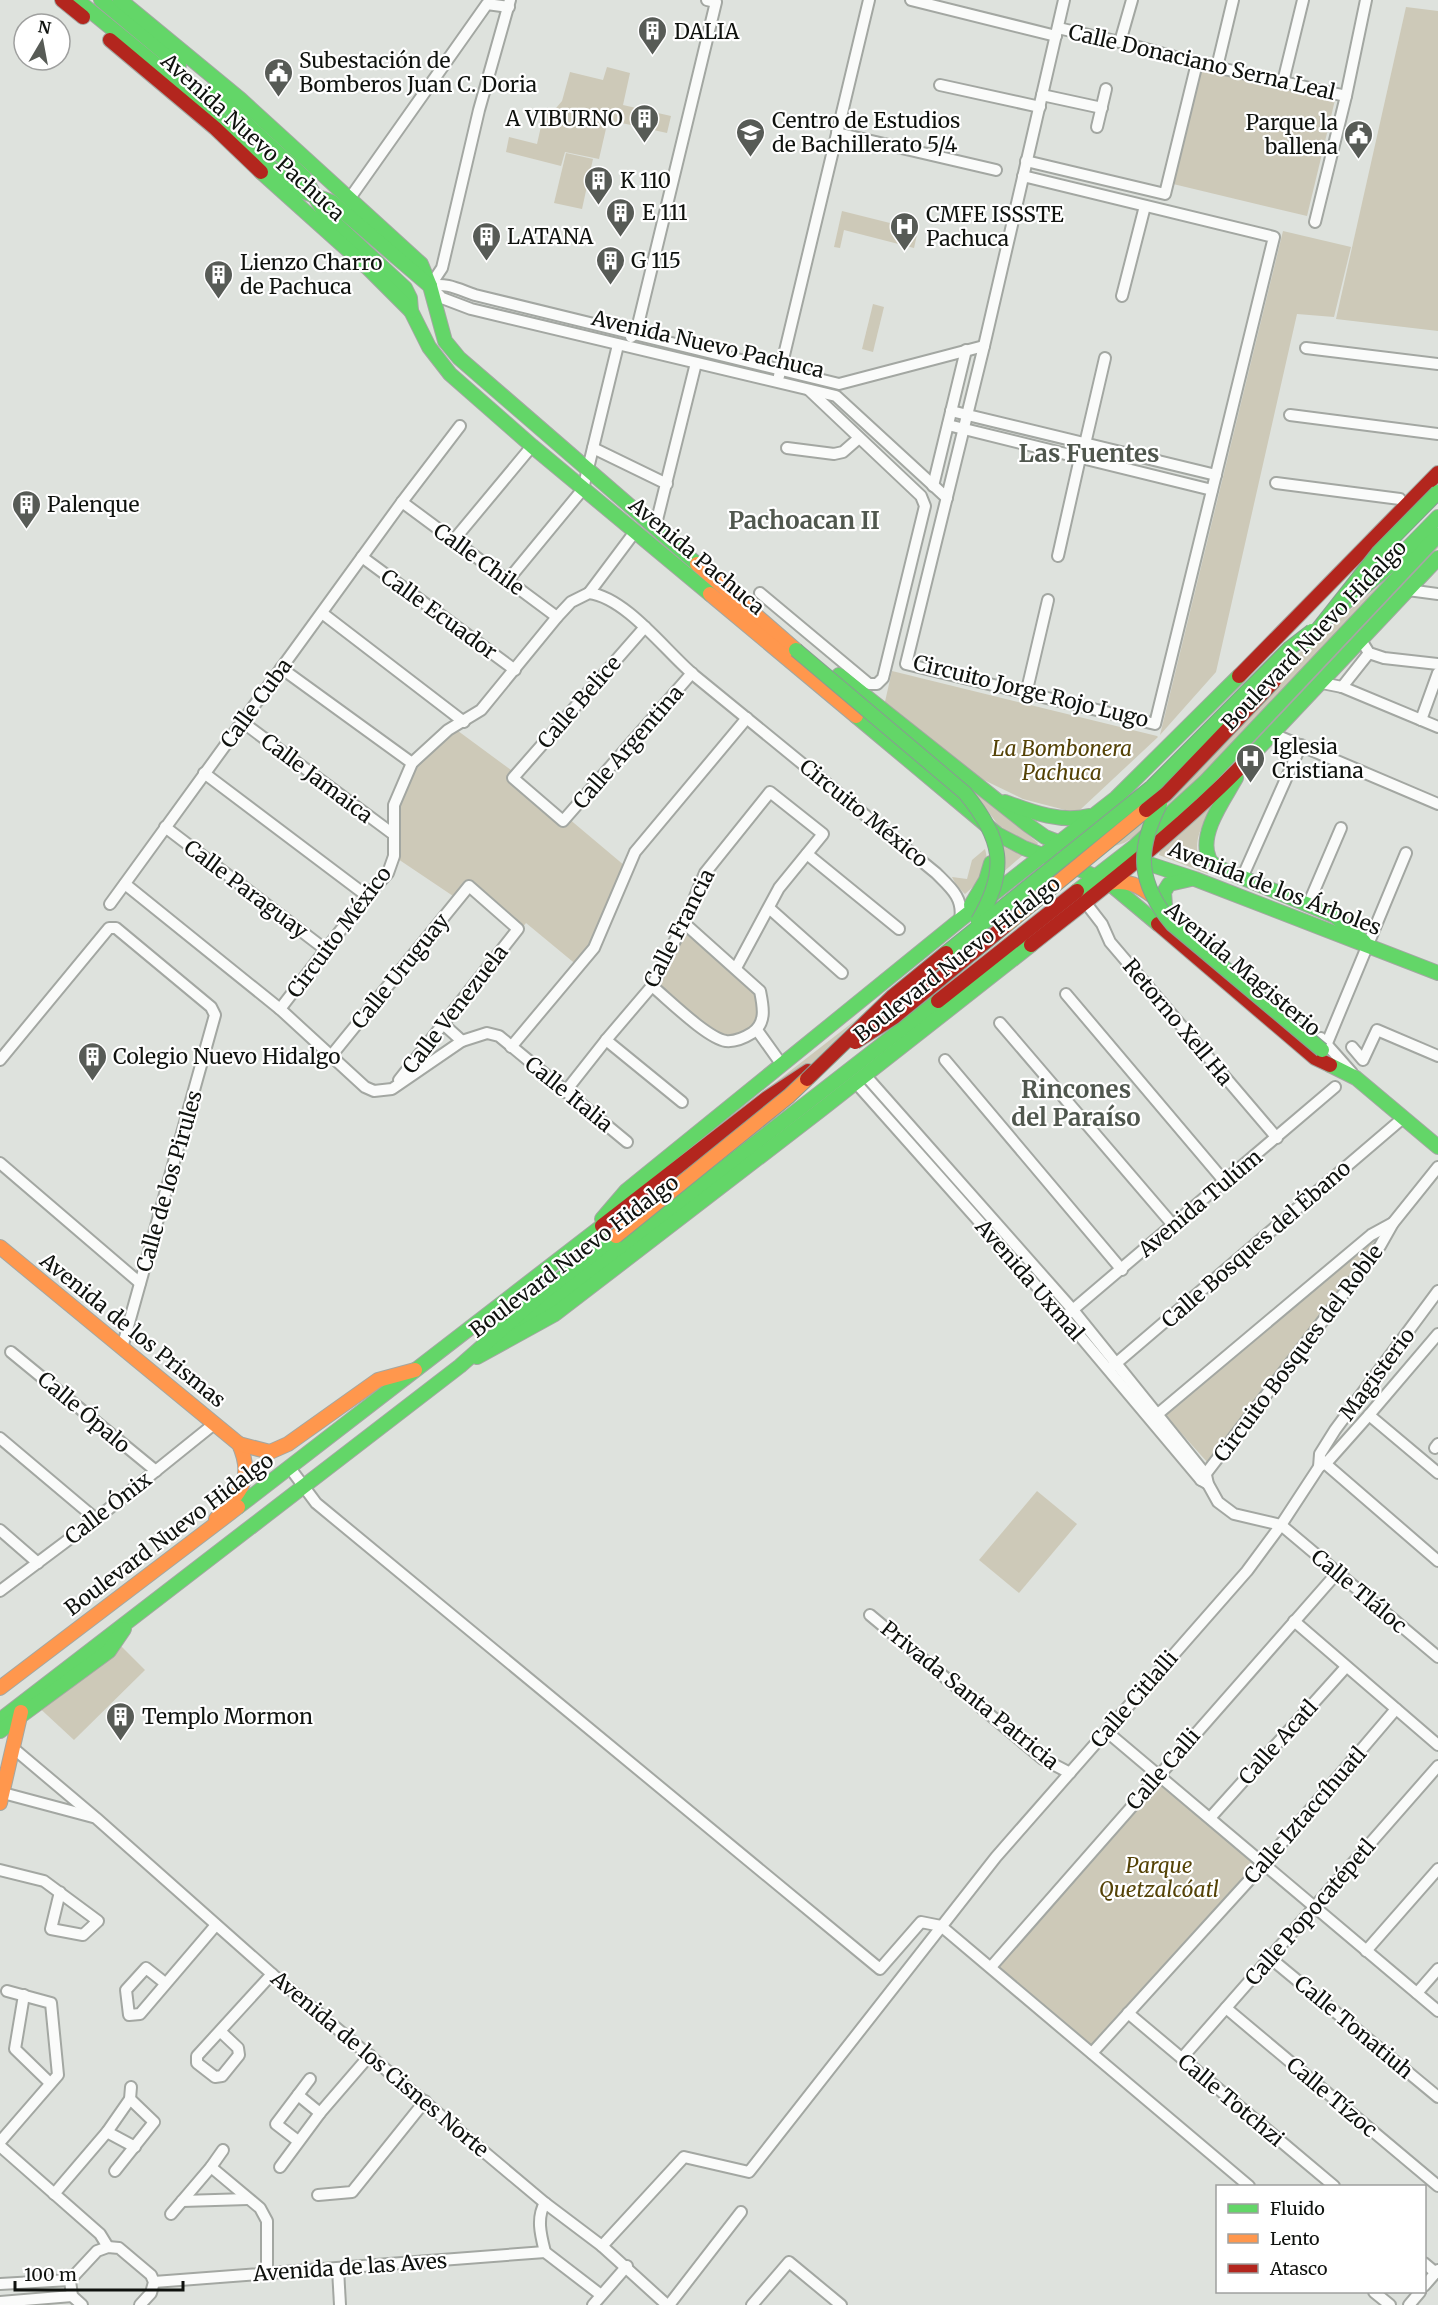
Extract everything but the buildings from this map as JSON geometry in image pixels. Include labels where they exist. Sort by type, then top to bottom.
[{"type":"main road","name":"Avenida Nuevo Pachuca","points":[[62,0],[216,128],[270,181],[368,268],[411,311]]},
{"type":"main road","points":[[77,0],[207,97]]},
{"type":"main road","points":[[101,0],[207,97],[293,188],[332,202],[430,286],[411,311]]},
{"type":"main road","name":"Avenida Nuevo Pachuca","points":[[120,0],[240,99],[350,198],[421,264],[430,286]]},
{"type":"main road","points":[[315,196],[325,214],[405,288],[410,298],[411,311]]},
{"type":"main road","name":"Avenida Pachuca","points":[[430,286],[445,341],[459,358],[750,609]]},
{"type":"main road","name":"Avenida Pachuca","points":[[411,311],[429,347],[450,374],[532,446],[975,816],[1007,840],[1041,856]]},
{"type":"main road","name":"Boulevard Nuevo Hidalgo","points":[[1342,571],[1367,534],[1438,460]]},
{"type":"main road","name":"Boulevard Nuevo Hidalgo","points":[[589,1234],[626,1191],[960,920],[1116,798],[1438,473]]},
{"type":"main road","name":"Boulevard Nuevo Hidalgo","points":[[415,1370],[779,1089],[894,1017],[1166,794],[1293,661],[1379,552],[1438,492]]},
{"type":"main road","name":"Boulevard Nuevo Hidalgo","points":[[460,1366],[545,1291],[789,1096],[892,997],[1152,787],[1290,648],[1393,563],[1438,517]]},
{"type":"main road","name":"Boulevard Nuevo Hidalgo","points":[[0,1720],[460,1366],[564,1292],[1120,857],[1205,782],[1438,535]]},
{"type":"main road","points":[[460,1366],[555,1314],[1139,860],[1237,771],[1438,558]]},
{"type":"main road","points":[[750,609],[965,792],[981,810],[991,827],[996,843],[998,875],[990,902],[970,933]]},
{"type":"main road","points":[[750,609],[802,644],[953,769],[994,798],[1040,836],[1095,852]]},
{"type":"main road","points":[[1237,771],[1236,779],[1208,830],[1206,846],[1209,860],[1242,878],[1335,916],[1368,946]]},
{"type":"main road","points":[[1166,794],[1151,820],[1143,852],[1143,866],[1153,899],[1172,924],[1324,1047],[1356,1078]]},
{"type":"main road","points":[[994,798],[1072,820],[1097,813]]},
{"type":"main road","points":[[1096,876],[1093,862],[1095,852],[1116,798]]},
{"type":"main road","points":[[960,920],[990,875],[990,849],[983,828],[975,816]]},
{"type":"main road","points":[[1042,918],[1067,865],[1066,854],[1058,843]]},
{"type":"main road","name":"Avenida de los Árboles","points":[[1095,852],[1139,860],[1195,879],[1438,973]]},
{"type":"main road","points":[[1041,856],[1096,876],[1108,883],[1123,881],[1138,885],[1165,906]]},
{"type":"main road","points":[[1057,924],[1096,876]]},
{"type":"main road","points":[[1165,906],[1163,892],[1165,887],[1177,880],[1195,879]]},
{"type":"main road","name":"Avenida Magisterio","points":[[1108,883],[1316,1058],[1356,1078],[1438,1147]]},
{"type":"main road","points":[[1085,902],[1106,895],[1116,897],[1136,908]]},
{"type":"main road","points":[[883,1061],[904,1028]]},
{"type":"main road","name":"Avenida de los Prismas","points":[[0,1247],[239,1444],[270,1452],[288,1444],[378,1380],[415,1370]]},
{"type":"main road","points":[[290,1468],[292,1457],[299,1448],[379,1388],[415,1370]]},
{"type":"main road","points":[[202,1535],[244,1485],[248,1471],[247,1458],[239,1444]]},
{"type":"main road","name":"Boulevard Nuevo Hidalgo","points":[[0,1688],[290,1468]]},
{"type":"main road","points":[[1,1798],[23,1702],[32,1682],[45,1665],[76,1639],[96,1615]]},
{"type":"main road","points":[[13,1748],[0,1733],[109,1651],[131,1618]]},
{"type":"main road","points":[[13,1748],[40,1702]]},
{"type":"street","points":[[777,382],[869,0]]},
{"type":"street","name":"Calle Donaciano Serna Leal","points":[[911,0],[1057,32],[1120,42],[1197,63],[1346,96]]},
{"type":"street","name":"Circuito Jorge Rojo Lugo","points":[[1064,0],[984,346],[906,664],[1155,724],[1274,237],[1145,207]]},
{"type":"street","points":[[1120,42],[1132,0]]},
{"type":"street","points":[[1217,67],[1232,0]]},
{"type":"street","points":[[1283,82],[1303,0]]},
{"type":"street","points":[[1315,222],[1346,96],[1366,0]]},
{"type":"street","points":[[508,580],[583,489],[618,345],[636,333],[711,1]]},
{"type":"street","points":[[350,198],[488,4],[510,3],[479,110],[442,267],[430,286]]},
{"type":"street","points":[[1026,161],[1165,194],[1197,63]]},
{"type":"street","points":[[940,85],[1040,108]]},
{"type":"street","points":[[1097,126],[1106,89]]},
{"type":"street","points":[[1042,95],[1102,108]]},
{"type":"street","points":[[837,133],[996,170]]},
{"type":"street","points":[[1023,176],[1145,207],[1122,296]]},
{"type":"street","name":"Avenida Nuevo Pachuca","points":[[430,286],[446,285],[475,295],[839,384],[984,346]]},
{"type":"street","name":"Avenida Nuevo Pachuca","points":[[430,286],[442,298],[456,305],[836,396],[946,498]]},
{"type":"street","points":[[1306,348],[1438,364]]},
{"type":"street","points":[[933,486],[966,350]]},
{"type":"street","points":[[1085,444],[1106,358]]},
{"type":"street","points":[[655,528],[696,363]]},
{"type":"street","points":[[833,412],[839,384]]},
{"type":"street","points":[[759,593],[869,684],[877,684],[883,678],[925,506],[921,496],[808,390]]},
{"type":"street","points":[[951,411],[1216,475]]},
{"type":"street","points":[[1290,415],[1438,434]]},
{"type":"street","points":[[948,425],[1212,490]]},
{"type":"street","name":"Calle Cuba","points":[[110,904],[402,502],[460,426]]},
{"type":"street","points":[[1013,441],[1016,427]]},
{"type":"street","points":[[788,448],[834,454],[843,452],[859,438]]},
{"type":"street","points":[[453,540],[532,446]]},
{"type":"street","points":[[593,448],[667,483]]},
{"type":"street","points":[[1058,556],[1080,458]]},
{"type":"street","points":[[1150,475],[1153,460]]},
{"type":"street","points":[[1276,483],[1400,499]]},
{"type":"street","name":"Calle Chile","points":[[402,502],[556,617]]},
{"type":"street","points":[[589,592],[631,537]]},
{"type":"street","name":"Calle Ecuador","points":[[362,558],[515,670]]},
{"type":"street","points":[[1408,590],[1438,594]]},
{"type":"street","name":"Circuito México","points":[[392,1089],[374,1091],[364,1087],[280,1009],[367,896],[388,873],[394,856],[394,805],[412,763],[448,730],[481,710],[556,617],[571,602],[589,592],[609,598],[645,627],[692,673],[936,873],[957,894],[961,902],[960,920]]},
{"type":"street","points":[[1026,694],[1048,600]]},
{"type":"street","points":[[322,614],[464,722]]},
{"type":"street","name":"Calle Belice","points":[[563,821],[513,778],[645,627]]},
{"type":"street","points":[[1361,640],[1369,653],[1384,658],[1438,664]]},
{"type":"street","points":[[1342,687],[1369,653]]},
{"type":"street","points":[[281,668],[412,763]]},
{"type":"street","name":"Calle Argentina","points":[[563,821],[692,673]]},
{"type":"street","points":[[1421,720],[1438,673]]},
{"type":"street","points":[[1322,682],[1342,687],[1438,727]]},
{"type":"street","points":[[392,1089],[462,1041],[488,1033],[499,1036],[511,1047],[594,948],[635,852],[747,718]]},
{"type":"street","name":"Calle Jamaica","points":[[242,721],[393,834]]},
{"type":"street","points":[[1271,733],[1438,804]]},
{"type":"street","points":[[1242,878],[1301,745]]},
{"type":"street","points":[[204,773],[367,896]]},
{"type":"street","name":"Calle Francia","points":[[565,1092],[652,986],[684,923],[705,873],[770,792],[823,834],[807,854]]},
{"type":"street","name":"Calle Paraguay","points":[[165,827],[326,950]]},
{"type":"street","points":[[1308,905],[1341,828]]},
{"type":"street","points":[[1324,1047],[1406,853]]},
{"type":"street","points":[[736,968],[779,888],[807,854],[898,928]]},
{"type":"street","points":[[125,884],[280,1009]]},
{"type":"street","name":"Calle Uruguay","points":[[330,1056],[469,886],[518,929]]},
{"type":"street","name":"Retorno Xell Ha","points":[[1085,902],[1102,924],[1110,942],[1276,1138]]},
{"type":"street","name":"Avenida Magisterio","points":[[1165,906],[1324,1047]]},
{"type":"street","points":[[769,908],[842,973]]},
{"type":"street","points":[[652,986],[710,1035],[726,1041],[743,1039],[757,1030],[762,1020],[764,1007],[760,991],[684,923]]},
{"type":"street","name":"Calle de los Pirules","points":[[0,1060],[109,928],[117,928],[212,1007],[215,1015],[122,1348]]},
{"type":"street","name":"Calle Venezuela","points":[[392,1089],[518,929]]},
{"type":"street","points":[[1066,994],[1225,1182]]},
{"type":"street","points":[[442,1023],[462,1041]]},
{"type":"street","points":[[1000,1023],[1173,1225]]},
{"type":"street","points":[[757,1030],[782,1065]]},
{"type":"street","points":[[1352,1047],[1363,1060],[1377,1030],[1438,1056]]},
{"type":"street","points":[[606,1040],[682,1102]]},
{"type":"street","name":"Calle Italia","points":[[511,1047],[627,1142]]},
{"type":"street","points":[[945,1060],[1122,1270]]},
{"type":"street","name":"Avenida Uxmal","points":[[860,1079],[1068,1313],[1205,1480],[1218,1502],[1234,1514],[1281,1525]]},
{"type":"street","name":"Avenida Tulúm","points":[[1068,1313],[1122,1270],[1335,1087]]},
{"type":"street","name":"Calle Bosques del Ébano","points":[[1113,1367],[1403,1118]]},
{"type":"street","points":[[0,1162],[140,1282]]},
{"type":"street","name":"Circuito Bosques del Roble","points":[[1205,1480],[1380,1246],[1393,1223],[1438,1167]]},
{"type":"street","name":"Circuito Bosques del Roble","points":[[1154,1417],[1371,1235],[1393,1223]]},
{"type":"street","name":"Magisterio","points":[[1322,1463],[1320,1454],[1335,1430],[1438,1291]]},
{"type":"street","name":"Magisterio","points":[[1322,1463],[1369,1415],[1438,1334]]},
{"type":"street","name":"Calle Ópalo","points":[[11,1352],[156,1471]]},
{"type":"street","points":[[1369,1415],[1438,1473]]},
{"type":"street","name":"Calle Ónix","points":[[0,1591],[96,1519],[214,1424]]},
{"type":"street","points":[[0,1438],[96,1519]]},
{"type":"street","points":[[1322,1463],[1438,1560]]},
{"type":"street","name":"Calle Citlalli","points":[[602,2246],[684,2157],[749,2172],[996,1857],[1247,1571],[1322,1463]]},
{"type":"street","points":[[290,1468],[316,1503],[880,1969],[921,1922],[941,1926],[1247,2185]]},
{"type":"street","name":"Calle Tláloc","points":[[1281,1525],[1438,1657]]},
{"type":"street","points":[[0,1530],[38,1563]]},
{"type":"street","name":"Calle Calli","points":[[991,1967],[1337,1573]]},
{"type":"street","name":"Privada Santa Patricia","points":[[870,1615],[1043,1759],[1070,1773]]},
{"type":"street","points":[[1294,1621],[1438,1745]]},
{"type":"street","name":"Calle Acatl","points":[[1210,1818],[1346,1667]]},
{"type":"street","name":"Calle Iztaccíhuatl","points":[[1092,2053],[1263,1864],[1396,1709]]},
{"type":"street","points":[[1107,1731],[1438,2011]]},
{"type":"street","name":"Avenida de los Cisnes Norte","points":[[13,1748],[96,1818],[272,1974],[545,2203],[627,2266],[668,2305]]},
{"type":"street","name":"Calle Popocatépetl","points":[[1182,2058],[1438,1766]]},
{"type":"street","points":[[55,1807],[61,1788]]},
{"type":"street","name":"Avenida de los Cisnes Norte","points":[[1,1798],[55,1807],[96,1818]]},
{"type":"street","points":[[1366,1951],[1438,1869]]},
{"type":"street","points":[[0,1870],[44,1881],[60,1892],[98,1921],[83,1935],[51,1929],[60,1892]]},
{"type":"street","points":[[165,1983],[216,1925]]},
{"type":"street","name":"Calle Tonatiuh","points":[[1269,1957],[1438,2097]]},
{"type":"street","points":[[1417,1993],[1438,1970]]},
{"type":"street","points":[[220,2031],[272,1974]]},
{"type":"street","points":[[8,1990],[51,2003],[58,2075],[0,2144],[5,2153],[100,2234],[108,2247]]},
{"type":"street","points":[[24,1995],[15,2049],[50,2083]]},
{"type":"street","name":"Calle Tízoc","points":[[1226,2008],[1438,2186]]},
{"type":"street","name":"Calle Totchzi","points":[[1128,2013],[1332,2185]]},
{"type":"street","points":[[280,2167],[320,2113],[370,2055]]},
{"type":"street","points":[[298,2141],[276,2124],[310,2079]]},
{"type":"street","points":[[54,2194],[107,2132],[130,2099],[131,2087]]},
{"type":"street","points":[[298,2095],[320,2113]]},
{"type":"street","points":[[115,2171],[154,2122],[130,2099]]},
{"type":"street","points":[[318,2195],[352,2192],[425,2101]]},
{"type":"street","points":[[107,2132],[135,2147]]},
{"type":"street","points":[[171,2214],[223,2150]]},
{"type":"street","points":[[211,2167],[260,2208],[267,2221],[267,2274]]},
{"type":"street","points":[[182,2201],[248,2199]]},
{"type":"street","points":[[545,2203],[539,2219],[545,2252],[601,2295]]},
{"type":"street","points":[[668,2305],[741,2211]]},
{"type":"street","points":[[0,2284],[70,2280],[98,2251],[108,2247],[119,2248],[151,2274],[154,2282],[151,2293],[141,2305]]},
{"type":"street","name":"Avenida de las Aves","points":[[154,2282],[338,2270],[545,2252]]},
{"type":"street","points":[[752,2305],[789,2262],[841,2305]]},
{"type":"street","points":[[593,2305],[627,2266]]},
{"type":"street","points":[[338,2270],[340,2305]]},
{"type":"street","points":[[1426,2285],[1437,2271]]},
{"type":"street","points":[[70,2280],[72,2296],[82,2305]]},
{"type":"street","points":[[1375,2293],[1390,2305]]},
{"type":"street","points":[[1409,2305],[1419,2293]]},
{"type":"street","points":[[0,2302],[34,2302],[72,2296]]},
{"type":"green space","points":[[1406,7],[1438,11],[1438,331],[1336,319]]},
{"type":"green space","points":[[607,67],[630,73],[623,105],[671,116],[667,133],[608,120],[599,159],[565,152],[561,166],[506,152],[509,137],[537,144],[544,113],[551,114],[562,101],[570,72],[603,80]]},
{"type":"green space","points":[[1197,67],[1335,100],[1307,216],[1169,183]]},
{"type":"green space","points":[[566,153],[593,159],[582,209],[554,203]]},
{"type":"green space","points":[[842,211],[918,230],[914,248],[844,230],[840,248],[834,247]]},
{"type":"green space","points":[[1283,231],[1351,247],[1334,317],[1297,314],[1216,672],[1160,735]]},
{"type":"green space","points":[[873,304],[884,307],[873,352],[862,349]]},
{"type":"green space","points":[[1438,544],[1438,548],[1212,787],[1146,842]]},
{"type":"green space","points":[[1398,569],[1202,777],[1139,834],[1115,846],[1290,661]]},
{"type":"green space","name":"La Bombonera Pachuca","points":[[892,671],[1158,737],[1081,809],[1076,812],[1069,811],[1023,799],[959,768],[884,706]]},
{"type":"green space","points":[[454,728],[515,773],[511,778],[568,818],[625,866],[606,928],[578,966],[526,923],[522,928],[468,884],[456,898],[395,857],[396,805],[413,763]]},
{"type":"green space","points":[[967,783],[1038,843],[1037,845],[1001,829]]},
{"type":"green space","points":[[1224,790],[1205,820],[1198,841],[1197,851],[1208,874],[1159,855],[1160,851]]},
{"type":"green space","points":[[994,839],[1006,848],[1023,855],[1001,874]]},
{"type":"green space","points":[[985,849],[985,868],[975,885],[965,894],[952,877],[967,879],[972,860]]},
{"type":"green space","points":[[684,923],[760,991],[757,1030],[726,1041],[653,986]]},
{"type":"green space","points":[[857,1019],[809,1066],[767,1089]]},
{"type":"green space","points":[[1377,1238],[1208,1463],[1165,1415],[1360,1248]]},
{"type":"green space","points":[[1037,1491],[1077,1524],[1019,1593],[979,1560]]},
{"type":"green space","points":[[110,1635],[145,1670],[74,1740],[33,1702]]},
{"type":"green space","name":"Parque Quetzalcóatl","points":[[1158,1780],[1258,1865],[1091,2049],[996,1966]]},
{"type":"traffic: fast","points":[[77,0],[202,102]]},
{"type":"traffic: fast","points":[[101,0],[179,65]]},
{"type":"traffic: fast","points":[[120,0],[240,99],[421,264],[430,286],[445,341],[459,358],[697,564]]},
{"type":"traffic: fast","points":[[211,91],[304,177],[325,214],[405,288],[410,298],[411,311],[429,347],[450,374],[532,446],[710,594]]},
{"type":"traffic: fast","points":[[202,102],[293,188],[332,202],[430,286]]},
{"type":"traffic: fast","points":[[261,172],[368,268],[411,311]]},
{"type":"traffic: fast","points":[[1308,642],[1379,552],[1438,492]]},
{"type":"traffic: fast","points":[[1341,606],[1393,563],[1438,517]]},
{"type":"traffic: fast","points":[[1077,891],[1135,846],[1205,782],[1438,535]]},
{"type":"traffic: fast","points":[[1255,752],[1438,558]]},
{"type":"traffic: fast","points":[[946,953],[1152,787],[1290,648],[1312,631]]},
{"type":"traffic: fast","points":[[796,650],[965,793],[977,809],[994,840],[997,854],[994,885],[978,921]]},
{"type":"traffic: fast","points":[[839,675],[1028,825],[1045,837],[1066,845]]},
{"type":"traffic: fast","points":[[602,1219],[626,1191],[960,920],[1116,798],[1239,676]]},
{"type":"traffic: fast","points":[[856,716],[997,834],[1024,848],[1109,883],[1158,924]]},
{"type":"traffic: fast","points":[[1236,778],[1210,827],[1207,838],[1210,861],[1219,868],[1335,916],[1364,942]]},
{"type":"traffic: fast","points":[[1005,802],[1036,813],[1057,817],[1089,816]]},
{"type":"traffic: fast","points":[[1160,804],[1147,837],[1144,866],[1152,895],[1161,909],[1172,924],[1322,1050]]},
{"type":"traffic: fast","points":[[1134,859],[1195,879],[1438,973]]},
{"type":"traffic: fast","points":[[971,905],[986,880],[991,863]]},
{"type":"traffic: fast","points":[[1165,906],[1164,892],[1169,884],[1191,879]]},
{"type":"traffic: fast","points":[[477,1357],[555,1314],[1031,945]]},
{"type":"traffic: fast","points":[[511,1330],[555,1299],[938,1001]]},
{"type":"traffic: fast","points":[[1330,1065],[1356,1078],[1438,1147]]},
{"type":"traffic: fast","points":[[238,1507],[602,1226]]},
{"type":"traffic: fast","points":[[0,1720],[460,1366],[545,1291],[616,1236]]},
{"type":"traffic: fast","points":[[0,1731],[109,1651],[124,1629]]},
{"type":"traffic: slow","points":[[697,564],[796,650]]},
{"type":"traffic: slow","points":[[710,594],[856,716]]},
{"type":"traffic: slow","points":[[1005,926],[1146,810]]},
{"type":"traffic: slow","points":[[1109,883],[1133,884],[1154,897]]},
{"type":"traffic: slow","points":[[616,1236],[807,1079]]},
{"type":"traffic: slow","points":[[0,1247],[239,1444],[244,1456],[245,1476],[238,1493],[216,1519]]},
{"type":"traffic: slow","points":[[239,1444],[270,1452],[288,1444],[378,1380],[415,1370]]},
{"type":"traffic: slow","points":[[0,1688],[238,1507]]},
{"type":"traffic: slow","points":[[0,1803],[21,1712]]},
{"type":"traffic: jam","points":[[62,0],[83,17]]},
{"type":"traffic: jam","points":[[110,40],[215,128],[261,172]]},
{"type":"traffic: jam","points":[[1239,676],[1438,473]]},
{"type":"traffic: jam","points":[[1146,810],[1166,794],[1274,681]]},
{"type":"traffic: jam","points":[[1031,945],[1175,829],[1255,752]]},
{"type":"traffic: jam","points":[[938,1001],[1077,891]]},
{"type":"traffic: jam","points":[[1158,924],[1315,1058],[1330,1065]]},
{"type":"traffic: jam","points":[[855,1042],[894,1017],[1005,926]]},
{"type":"traffic: jam","points":[[807,1079],[892,997],[946,953]]},
{"type":"traffic: jam","points":[[602,1226],[767,1098],[808,1071]]},
{"type":"place","name":"DALIA","points":[[653,56]]},
{"type":"place","name":"Subestación de Bomberos Juan C. Doria","points":[[278,98]]},
{"type":"place","name":"A VIBURNO","points":[[644,144]]},
{"type":"place","name":"Centro de Estudios de Bachillerato 5/4","points":[[751,158]]},
{"type":"place","name":"Parque la ballena","points":[[1359,160]]},
{"type":"place","name":"K 110","points":[[599,206]]},
{"type":"place","name":"E 111","points":[[621,238]]},
{"type":"place","name":"CMFE ISSSTE Pachuca","points":[[905,252]]},
{"type":"place","name":"LATANA","points":[[486,262]]},
{"type":"place","name":"G 115","points":[[610,286]]},
{"type":"place","name":"Lienzo Charro de Pachuca","points":[[219,300]]},
{"type":"place","name":"Palenque","points":[[26,530]]},
{"type":"place","name":"Iglesia Cristiana","points":[[1251,784]]},
{"type":"place","name":"Colegio Nuevo Hidalgo","points":[[92,1082]]},
{"type":"place","name":"Templo Mormon","points":[[121,1742]]},
{"type":"district","name":"Las Fuentes","points":[[1089,453]]},
{"type":"district","name":"Pachoacan II","points":[[804,520]]},
{"type":"district","name":"Rincones del Paraíso","points":[[1076,1103]]}]
